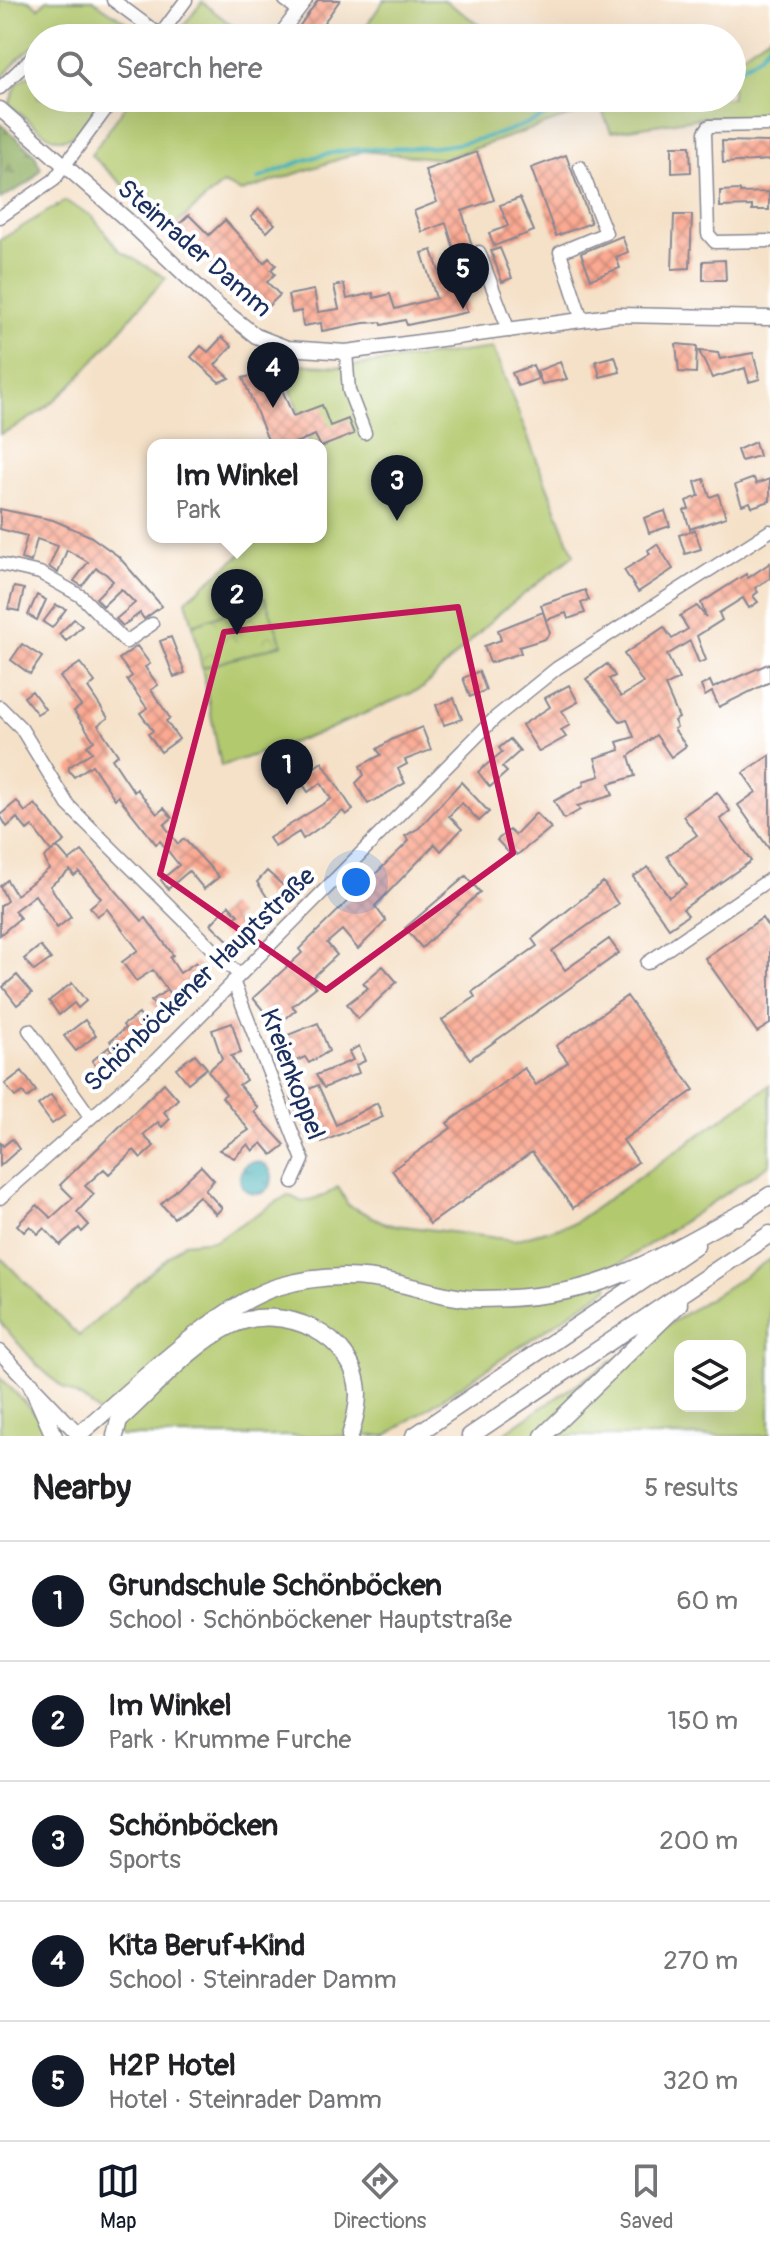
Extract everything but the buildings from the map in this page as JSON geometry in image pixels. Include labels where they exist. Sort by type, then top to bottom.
[{"type":"highway","points":[[414,1436],[770,1195]]},
{"type":"highway","points":[[79,1435],[217,1319],[245,1301],[274,1288],[311,1278],[354,1276],[476,1299],[534,1296],[585,1287],[624,1274],[746,1211]]},
{"type":"highway","points":[[470,1436],[770,1234]]},
{"type":"highway","points":[[543,1436],[702,1280]]},
{"type":"highway","points":[[115,1436],[119,1420],[210,1338],[234,1324],[273,1318],[298,1321],[319,1331],[341,1351],[358,1391],[350,1436]]},
{"type":"highway","points":[[31,1384],[54,1436]]},
{"type":"main road","name":"Steinrader Damm","points":[[0,109],[247,330],[287,348],[346,352],[618,315],[770,318]]},
{"type":"main road","points":[[0,1352],[79,1435]]},
{"type":"street","points":[[113,0],[144,24]]},
{"type":"street","points":[[168,24],[186,0]]},
{"type":"street","points":[[285,0],[302,5],[288,24]]},
{"type":"street","points":[[0,88],[24,68]]},
{"type":"street","points":[[0,217],[54,180],[104,112]]},
{"type":"street","points":[[770,125],[709,126],[705,132],[708,234],[715,242],[770,241]]},
{"type":"street","points":[[580,167],[606,233],[560,252],[582,320]]},
{"type":"street","points":[[479,252],[509,331]]},
{"type":"street","points":[[346,352],[349,391],[365,433]]},
{"type":"street","name":"Schönböckener Hauptstraße","points":[[0,1198],[89,1115],[156,1060],[496,717],[557,668],[770,531]]},
{"type":"street","points":[[0,564],[40,573],[81,596],[126,642],[152,624]]},
{"type":"street","points":[[0,707],[21,728],[68,805],[235,978]]},
{"type":"street","points":[[647,963],[770,879]]},
{"type":"street","name":"Kreienkoppel","points":[[235,978],[303,1160],[293,1182]]},
{"type":"street","points":[[29,1030],[89,1115]]},
{"type":"highlighted area","points":[[458,607],[513,853],[326,990],[160,874],[224,632]]},
{"type":"green space","points":[[0,0],[29,0],[39,8],[47,0],[93,0],[129,24],[24,24],[24,54],[0,80]]},
{"type":"green space","points":[[384,0],[444,0],[478,24],[368,24]]},
{"type":"green space","points":[[202,2],[230,24],[185,24]]},
{"type":"green space","points":[[770,35],[770,115],[699,118],[611,132],[603,112],[746,112],[746,51]]},
{"type":"green space","points":[[24,79],[24,112],[95,112],[77,132],[58,139],[37,128],[9,104],[18,82]]},
{"type":"green space","points":[[121,112],[582,112],[443,159],[363,151],[242,192],[223,184],[166,233],[138,199],[91,155]]},
{"type":"green space","points":[[0,124],[34,153],[41,169],[30,182],[0,199]]},
{"type":"green space","points":[[65,201],[92,216],[119,250],[166,278],[71,386],[26,421],[0,434],[0,240]]},
{"type":"green space","points":[[493,348],[574,555],[497,615],[423,688],[320,733],[221,766],[202,668],[282,644],[264,599],[193,625],[186,600],[246,550],[243,543],[327,543],[327,439],[309,439],[281,363],[342,367]]},
{"type":"green space","points":[[265,598],[282,644],[202,668],[193,625]]},
{"type":"green space","points":[[770,1085],[770,1164],[609,1271],[608,1288],[386,1436],[120,1436],[89,1403],[62,1387],[37,1365],[0,1322],[0,1257],[79,1336],[184,1243],[215,1240],[288,1195],[302,1202],[324,1196],[338,1187],[348,1205],[387,1224],[514,1240],[574,1223]]},
{"type":"green space","points":[[770,1259],[770,1436],[500,1436]]},
{"type":"green space","points":[[0,1377],[57,1436],[0,1436]]},
{"type":"water","points":[[256,1162],[267,1167],[272,1178],[267,1189],[256,1194],[245,1189],[240,1178],[245,1167]]},
{"type":"waterway","points":[[746,64],[759,56],[770,42]]},
{"type":"waterway","points":[[258,179],[327,154],[365,149],[434,147],[477,140],[553,112]]},
{"type":"place","name":"H2P Hotel","points":[[463,309]]},
{"type":"place","name":"Kita Beruf+Kind","points":[[273,408]]},
{"type":"place","name":"Schönböcken","points":[[397,521]]},
{"type":"place","name":"Im Winkel","points":[[237,635]]},
{"type":"place","name":"Grundschule Schönböcken","points":[[287,805]]}]
